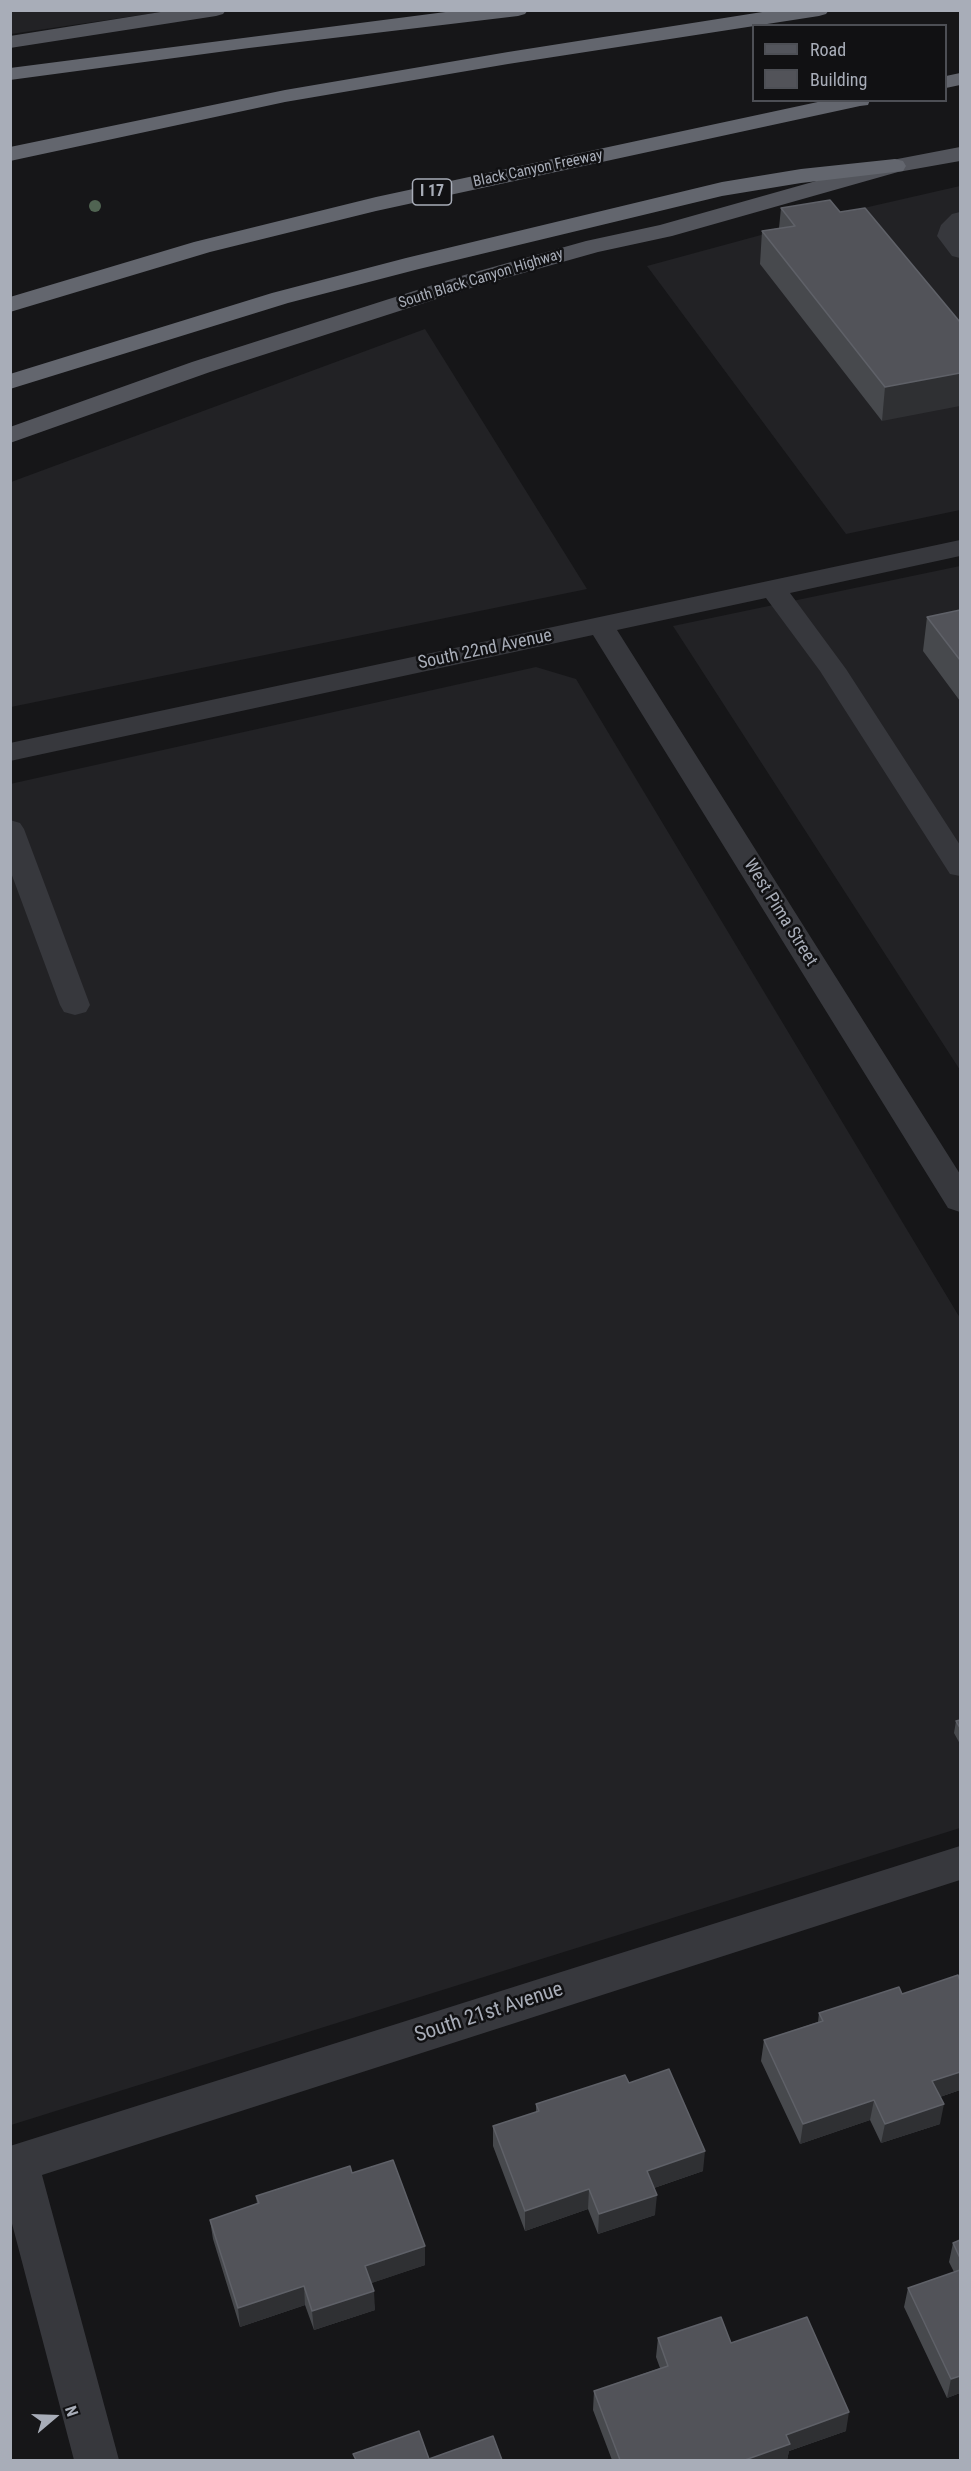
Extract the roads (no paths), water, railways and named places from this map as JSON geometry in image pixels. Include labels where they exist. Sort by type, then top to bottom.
[{"type":"highway","points":[[10,74],[249,42],[518,10]]},
{"type":"highway","points":[[10,154],[285,96],[508,58],[819,10]]},
{"type":"highway","name":"Black Canyon Freeway","points":[[10,305],[202,247],[376,204],[851,102]]},
{"type":"highway","points":[[10,382],[280,298],[414,263],[722,189],[895,166]]},
{"type":"main road","points":[[10,42],[216,10]]},
{"type":"main road","name":"South Black Canyon Highway","points":[[10,436],[201,367],[469,281],[594,246],[664,231],[895,166],[960,154]]},
{"type":"street","points":[[960,219],[949,230],[948,236],[960,250]]},
{"type":"street","name":"South 22nd Avenue","points":[[10,752],[960,548]]},
{"type":"street","points":[[773,588],[832,669],[960,867]]},
{"type":"street","name":"West Pima Street","points":[[600,625],[960,1200]]},
{"type":"street","points":[[10,829],[75,1005]]},
{"type":"street","name":"South 21st Avenue","points":[[96,2460],[18,2163],[960,1863]]}]
